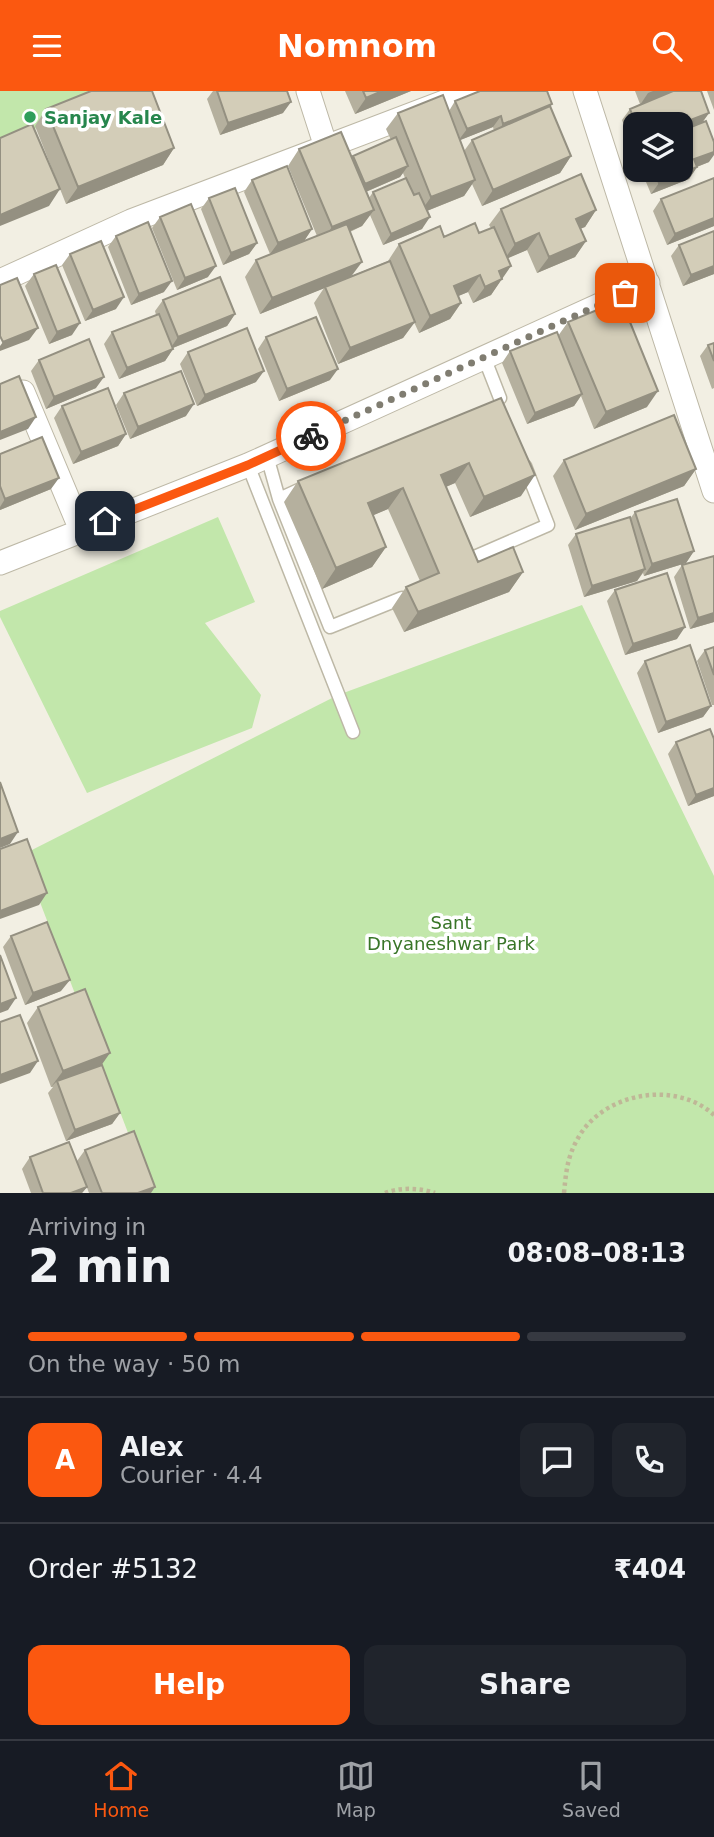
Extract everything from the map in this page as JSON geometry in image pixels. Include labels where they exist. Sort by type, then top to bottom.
[{"type":"street","points":[[308,91],[326,147]]},
{"type":"street","points":[[0,281],[131,221],[472,91]]},
{"type":"street","points":[[585,91],[714,491]]},
{"type":"street","points":[[2,555],[81,530],[258,460],[648,283]]},
{"type":"street","points":[[23,392],[81,530]]},
{"type":"lane","points":[[485,357],[497,404]]},
{"type":"lane","points":[[459,564],[548,524],[519,449]]},
{"type":"lane","points":[[258,460],[279,499],[330,627],[402,598]]},
{"type":"lane","points":[[258,460],[353,732]]},
{"type":"lane","points":[[279,499],[316,482]]},
{"type":"path","points":[[564,1193],[566,1165],[578,1138],[597,1115],[622,1100],[651,1094],[681,1097],[708,1109],[714,1115]]},
{"type":"path","points":[[385,1193],[423,1189],[435,1193]]},
{"type":"green space","name":"Sanjay Kale","points":[[0,91],[121,91],[0,144]]},
{"type":"green space","points":[[218,517],[255,602],[205,623],[261,695],[252,728],[87,793],[0,617],[0,611]]},
{"type":"green space","name":"Sant Dnyaneshwar Park","points":[[582,605],[714,876],[714,1193],[151,1193],[22,855],[338,695]]},
{"type":"building","points":[[91,91],[152,91],[174,148],[78,187],[46,109]]},
{"type":"building","points":[[217,91],[287,91],[291,102],[228,123]]},
{"type":"building","points":[[363,91],[382,91],[366,98]]},
{"type":"building","points":[[480,91],[547,91],[552,104],[503,124],[501,116],[467,129],[455,101]]},
{"type":"building","points":[[673,91],[701,91],[709,113],[693,119],[693,112],[631,112],[630,109]]},
{"type":"building","points":[[443,95],[475,180],[431,197],[398,113]]},
{"type":"building","points":[[550,106],[571,156],[493,190],[472,140]]},
{"type":"building","points":[[706,121],[714,142],[714,152],[694,159],[697,167],[693,169],[693,126]]},
{"type":"building","points":[[32,124],[60,189],[0,215],[0,138]]},
{"type":"building","points":[[341,132],[374,210],[332,227],[299,149]]},
{"type":"building","points":[[396,137],[408,166],[365,184],[353,156]]},
{"type":"building","points":[[287,166],[312,229],[278,243],[252,180]]},
{"type":"building","points":[[581,174],[596,210],[576,219],[586,241],[549,257],[539,233],[515,244],[501,209]]},
{"type":"building","points":[[406,178],[414,195],[419,193],[430,217],[391,234],[373,192]]},
{"type":"building","points":[[714,178],[714,218],[675,234],[661,199]]},
{"type":"building","points":[[235,188],[257,243],[231,253],[209,198]]},
{"type":"building","points":[[191,204],[216,266],[185,278],[160,217]]},
{"type":"building","points":[[148,222],[172,281],[139,294],[116,236]]},
{"type":"building","points":[[475,223],[479,233],[494,227],[511,266],[499,271],[502,279],[485,287],[480,275],[454,286],[461,303],[430,316],[399,244],[440,226],[444,237]]},
{"type":"building","points":[[347,224],[362,262],[272,298],[256,260]]},
{"type":"building","points":[[714,231],[714,266],[691,275],[679,245]]},
{"type":"building","points":[[101,241],[124,297],[93,310],[70,254]]},
{"type":"building","points":[[390,261],[415,322],[350,348],[325,287]]},
{"type":"building","points":[[56,265],[80,323],[57,332],[34,274]]},
{"type":"building","points":[[220,277],[235,314],[178,337],[163,300]]},
{"type":"building","points":[[17,278],[38,328],[3,342],[0,336],[0,285]]},
{"type":"building","points":[[621,300],[658,391],[606,412],[568,322]]},
{"type":"building","points":[[159,314],[173,349],[127,368],[112,332]]},
{"type":"building","points":[[316,317],[338,369],[287,389],[266,337]]},
{"type":"building","points":[[247,328],[264,371],[205,395],[188,352]]},
{"type":"building","points":[[557,332],[582,394],[535,413],[510,351]]},
{"type":"building","points":[[89,339],[104,377],[54,397],[39,360]]},
{"type":"building","points":[[714,343],[714,361],[708,345]]},
{"type":"building","points":[[181,371],[194,404],[138,427],[124,393]]},
{"type":"building","points":[[19,376],[36,417],[0,432],[0,384]]},
{"type":"building","points":[[108,388],[126,434],[81,452],[62,406]]},
{"type":"building","points":[[501,398],[535,475],[484,497],[469,463],[441,475],[478,562],[513,547],[523,572],[418,612],[406,587],[439,573],[403,488],[368,503],[386,547],[336,568],[298,481]]},
{"type":"building","points":[[674,415],[696,469],[586,514],[564,460]]},
{"type":"building","points":[[42,437],[59,478],[5,499],[0,486],[0,454]]},
{"type":"building","points":[[677,499],[694,551],[652,564],[635,512]]},
{"type":"building","points":[[630,517],[645,569],[592,586],[576,534]]},
{"type":"building","points":[[714,556],[714,613],[698,618],[682,565]]},
{"type":"building","points":[[667,573],[685,627],[633,644],[615,590]]},
{"type":"building","points":[[690,645],[711,706],[666,722],[645,661]]},
{"type":"building","points":[[714,647],[714,675],[705,650]]},
{"type":"building","points":[[710,729],[714,739],[714,788],[696,795],[676,742]]},
{"type":"building","points":[[0,782],[18,832],[0,839]]},
{"type":"building","points":[[27,839],[47,893],[0,911],[0,849]]},
{"type":"building","points":[[47,922],[70,980],[33,993],[11,936]]},
{"type":"building","points":[[0,955],[16,998],[0,1004]]},
{"type":"building","points":[[85,989],[110,1053],[63,1071],[38,1007]]},
{"type":"building","points":[[20,1015],[38,1061],[0,1075],[0,1022]]},
{"type":"building","points":[[102,1065],[120,1113],[75,1130],[57,1081]]},
{"type":"building","points":[[134,1131],[155,1187],[138,1193],[102,1193],[85,1150]]},
{"type":"building","points":[[69,1142],[87,1187],[71,1193],[43,1193],[30,1157]]},
{"type":"way so far","points":[[311,436],[625,293]]},
{"type":"place","name":"Sanjay Kale","points":[[30,117]]},
{"type":"route","points":[[105,521],[248,465],[311,436]]}]
